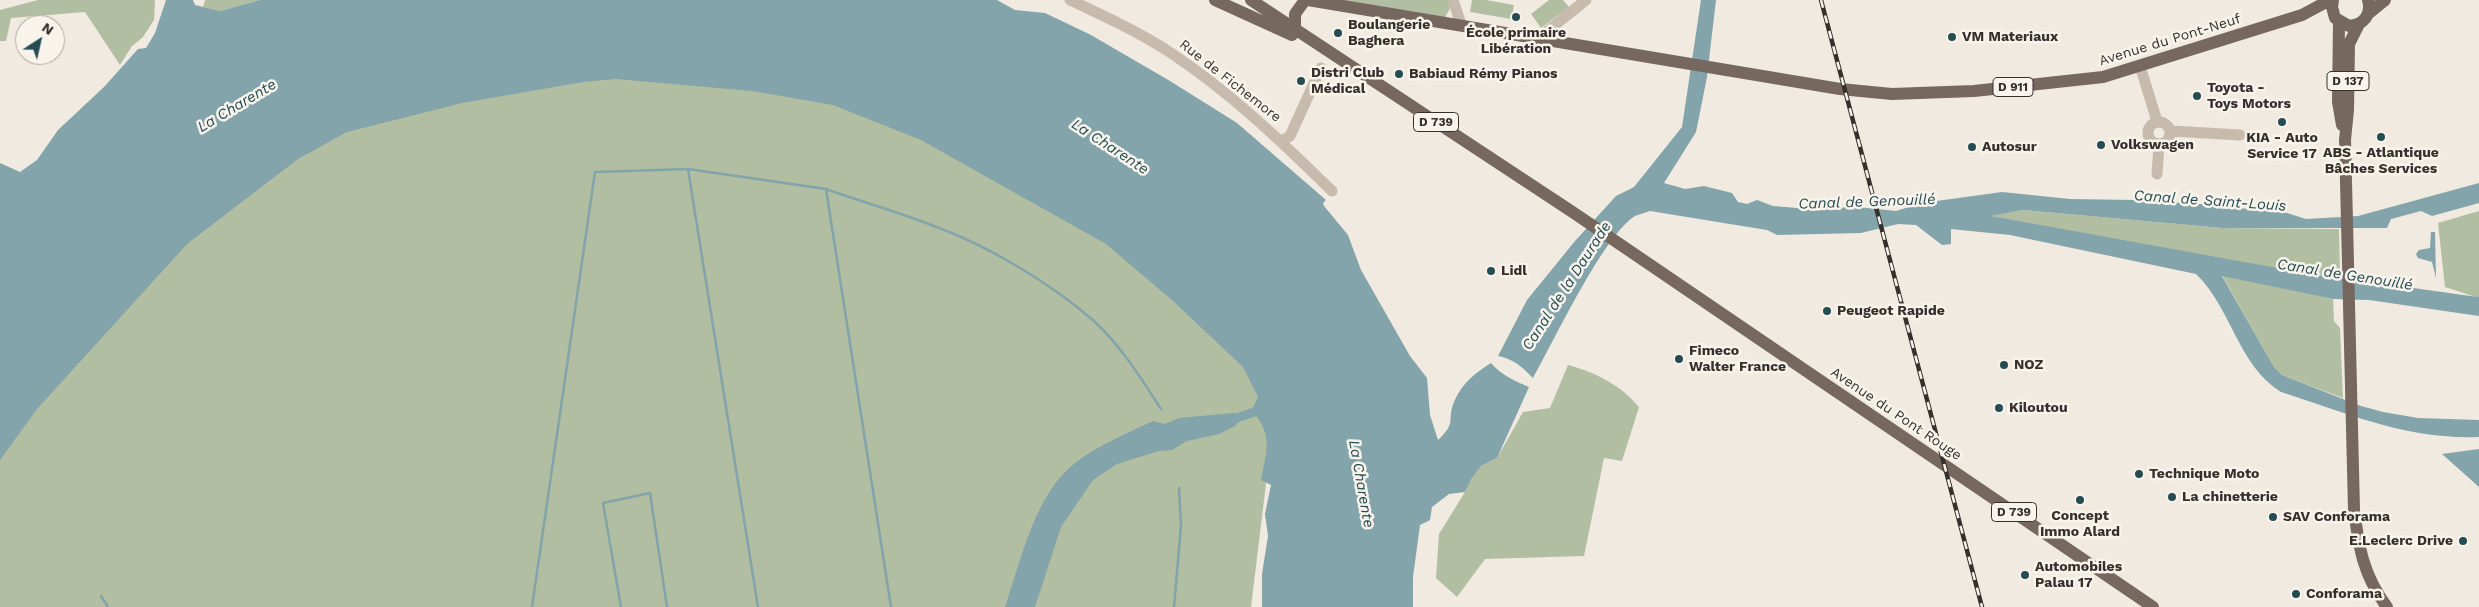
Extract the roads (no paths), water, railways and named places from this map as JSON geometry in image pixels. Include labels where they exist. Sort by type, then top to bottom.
[{"type":"main road","name":"D 739","points":[[1214,0],[1260,19],[1288,34],[1310,40]]},
{"type":"main road","name":"D 739","points":[[1251,0],[1310,40]]},
{"type":"main road","points":[[1294,29],[1295,14],[1306,0]]},
{"type":"main road","name":"D 911","points":[[1306,0],[1540,37]]},
{"type":"main road","points":[[2332,0],[2337,20],[2349,26],[2359,24],[2385,0]]},
{"type":"main road","name":"D 911","points":[[2302,15],[2332,0]]},
{"type":"main road","points":[[2368,0],[2369,13]]},
{"type":"main road","name":"D 911","points":[[2302,15],[2337,20]]},
{"type":"main road","name":"Avenue du Pont-Neuf","points":[[1540,37],[1845,90],[1892,94],[1974,91],[2093,78],[2140,66],[2302,15]]},
{"type":"main road","name":"D 137","points":[[2337,20],[2338,102],[2345,140]]},
{"type":"main road","name":"D 137","points":[[2359,24],[2349,44],[2348,110],[2345,140],[2354,510],[2360,550],[2368,579],[2387,607]]},
{"type":"main road","name":"Avenue du Pont Rouge","points":[[1310,40],[1584,220],[2153,607]]},
{"type":"street","name":"Rue de Fichemore","points":[[1070,0],[1113,20],[1170,52],[1210,81],[1281,141],[1332,191]]},
{"type":"street","points":[[1453,0],[1461,24]]},
{"type":"street","points":[[1540,37],[1586,0]]},
{"type":"street","points":[[2140,66],[2157,121]]},
{"type":"street","points":[[1281,141],[1290,136],[1321,68]]},
{"type":"street","points":[[2157,121],[2165,122],[2171,132],[2169,139],[2159,144],[2152,142],[2148,135],[2151,125],[2157,121]]},
{"type":"street","points":[[2171,132],[2240,135]]},
{"type":"street","points":[[2157,174],[2159,144]]},
{"type":"water","name":"La Charente","points":[[166,0],[193,0],[195,5],[220,11],[260,0],[997,0],[1015,10],[1045,13],[1091,35],[1237,123],[1326,200],[1323,203],[1324,206],[1348,235],[1361,270],[1410,356],[1427,378],[1430,415],[1438,440],[1450,425],[1452,408],[1461,389],[1474,375],[1491,363],[1513,380],[1529,387],[1497,458],[1481,466],[1471,479],[1465,492],[1449,494],[1432,507],[1430,520],[1420,525],[1413,577],[1413,607],[1262,607],[1262,574],[1268,536],[1265,514],[1271,485],[1261,480],[1267,443],[1266,435],[1259,419],[1252,410],[1258,397],[1243,367],[1173,301],[1106,244],[921,140],[833,105],[752,91],[616,79],[583,82],[462,103],[347,132],[298,159],[187,244],[37,409],[0,460],[0,163],[20,172],[37,160],[58,130],[104,87],[138,49],[146,48],[155,33]]},
{"type":"water","name":"Canal de la Daurade","points":[[1701,0],[1716,0],[1707,77],[1696,132],[1664,183],[1685,189],[1704,186],[1732,193],[1738,202],[1747,204],[1757,200],[1773,206],[1809,209],[1857,207],[1896,211],[1922,203],[2002,192],[2070,199],[2201,204],[2287,213],[2306,219],[2358,216],[2479,183],[2479,203],[2432,216],[2421,211],[2391,219],[2387,228],[2222,228],[2023,210],[1991,216],[2332,278],[2479,297],[2479,316],[2369,300],[2333,299],[2222,276],[2274,367],[2282,375],[2361,406],[2383,412],[2418,418],[2479,420],[2479,437],[2453,437],[2402,430],[2281,392],[2266,381],[2254,367],[2218,303],[2208,287],[2196,274],[2010,235],[1951,229],[1951,244],[1942,245],[1916,225],[1898,224],[1861,233],[1777,235],[1767,230],[1650,211],[1637,215],[1622,227],[1594,266],[1533,378],[1513,361],[1498,356],[1527,300],[1575,241],[1616,196],[1634,187],[1682,127]]},
{"type":"water","points":[[2431,232],[2435,232],[2436,278],[2432,262],[2418,258],[2416,254],[2419,250],[2430,248]]},
{"type":"water","points":[[1234,413],[1242,417],[1235,426],[1219,434],[1187,441],[1172,450],[1159,451],[1117,464],[1093,480],[1061,527],[1035,607],[1005,607],[1039,510],[1061,476],[1075,463],[1103,445],[1153,421],[1165,424],[1179,418]]},
{"type":"water","points":[[2479,449],[2479,487],[2442,454]]},
{"type":"waterway","points":[[688,169],[826,189],[891,607]]},
{"type":"waterway","points":[[532,607],[595,172],[688,169],[758,607]]},
{"type":"waterway","points":[[826,189],[955,234],[997,255],[1039,280],[1077,307],[1104,331],[1130,363],[1161,409]]},
{"type":"waterway","points":[[1231,420],[1263,409]]},
{"type":"waterway","points":[[1174,607],[1181,525],[1179,488]]},
{"type":"waterway","points":[[621,607],[603,503],[650,493],[667,607]]},
{"type":"waterway","points":[[101,596],[108,607]]},
{"type":"railway","points":[[1821,0],[1982,607]]},
{"type":"place","name":"École primaire Libération","points":[[1516,17]]},
{"type":"place","name":"Boulangerie Baghera","points":[[1338,33]]},
{"type":"place","name":"VM Materiaux","points":[[1952,37]]},
{"type":"place","name":"Babiaud Rémy Pianos","points":[[1399,74]]},
{"type":"place","name":"Distri Club Médical","points":[[1301,81]]},
{"type":"place","name":"Toyota - Toys Motors","points":[[2197,96]]},
{"type":"place","name":"KIA - Auto Service 17","points":[[2282,122]]},
{"type":"place","name":"ABS - Atlantique Bâches Services","points":[[2381,137]]},
{"type":"place","name":"Volkswagen","points":[[2101,145]]},
{"type":"place","name":"Autosur","points":[[1972,147]]},
{"type":"place","name":"Lidl","points":[[1491,271]]},
{"type":"place","name":"Peugeot Rapide","points":[[1827,311]]},
{"type":"place","name":"Fimeco Walter France","points":[[1679,359]]},
{"type":"place","name":"NOZ","points":[[2004,365]]},
{"type":"place","name":"Kiloutou","points":[[1999,408]]},
{"type":"place","name":"Technique Moto","points":[[2139,474]]},
{"type":"place","name":"La chinetterie","points":[[2172,497]]},
{"type":"place","name":"Concept Immo Alard","points":[[2080,500]]},
{"type":"place","name":"SAV Conforama","points":[[2273,517]]},
{"type":"place","name":"E.Leclerc Drive","points":[[2463,541]]},
{"type":"place","name":"Automobiles Palau 17","points":[[2025,575]]},
{"type":"place","name":"Conforama","points":[[2296,594]]},
{"type":"water label","name":"Canal de Saint-Louis","points":[[2210,201]]},
{"type":"water label","name":"Canal de Genouillé","points":[[1867,202]]},
{"type":"water label","name":"Canal de Genouillé","points":[[2345,275]]}]
